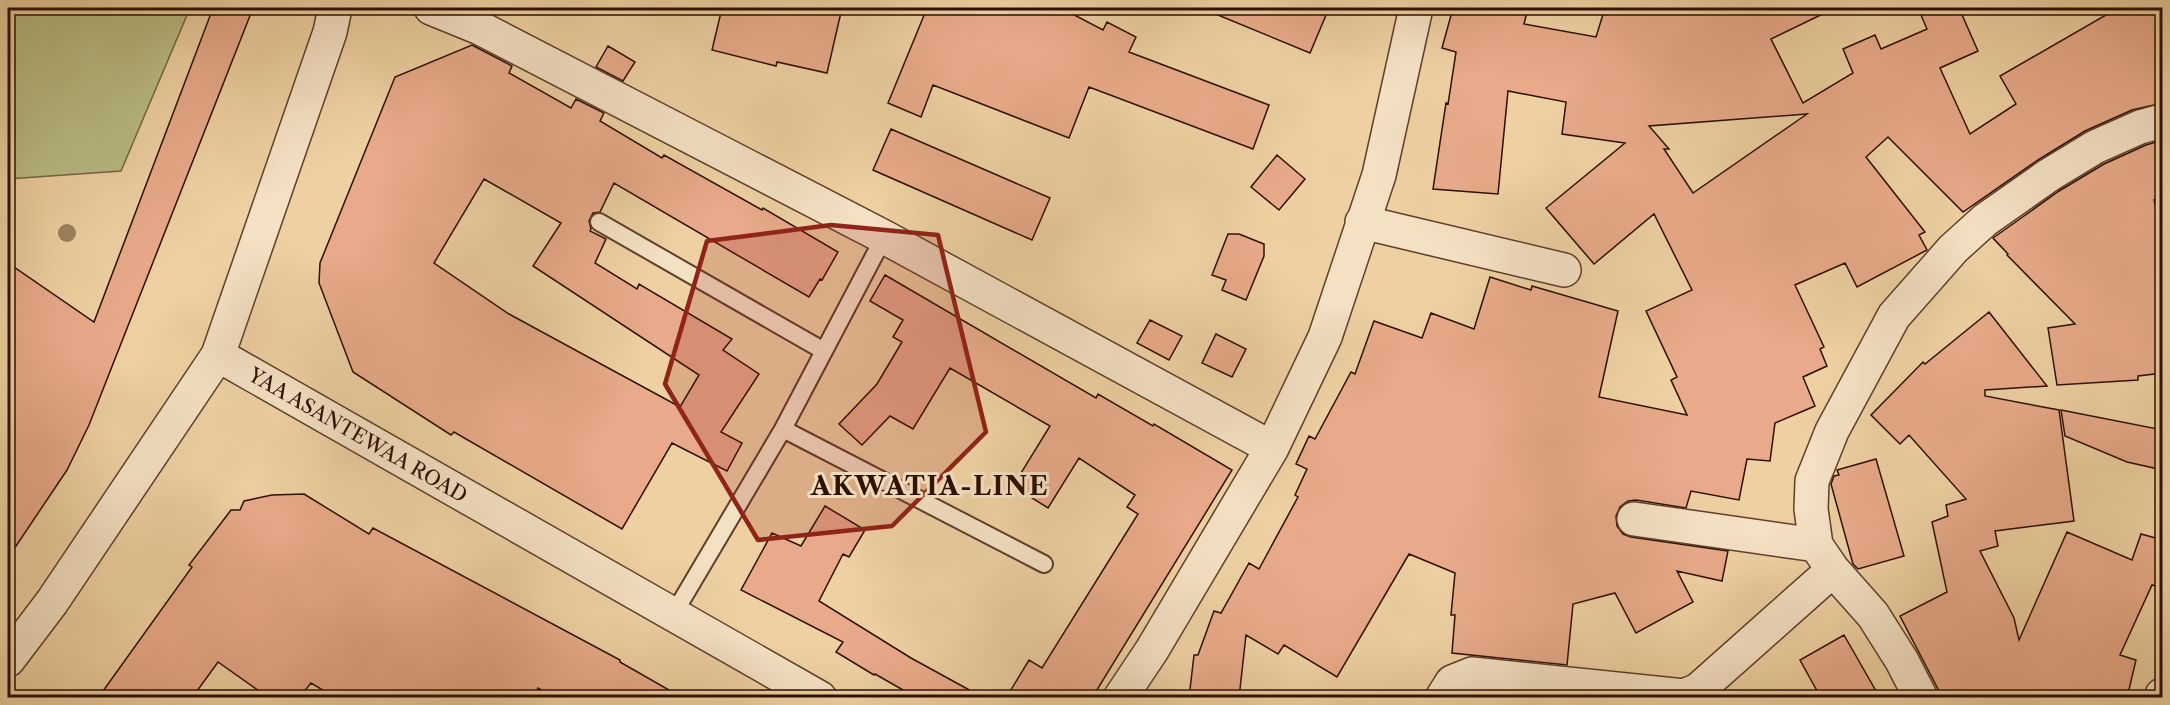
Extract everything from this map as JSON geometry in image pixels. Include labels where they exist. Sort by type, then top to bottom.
[{"type":"street","points":[[8,660],[52,602],[218,355],[330,32],[335,8]]},
{"type":"street","points":[[431,8],[480,28],[884,237],[1272,448]]},
{"type":"street","points":[[1120,698],[1158,639],[1272,448],[1325,337],[1379,175],[1416,8]]},
{"type":"street","points":[[1921,698],[1902,661],[1873,615],[1825,558],[1811,509],[1812,481],[1832,431],[1894,316],[1953,249],[1985,220],[2049,175],[2095,147],[2140,127],[2163,121]]},
{"type":"street","points":[[1362,222],[1564,270]]},
{"type":"street","name":"YAA ASANTEWAA ROAD","points":[[218,355],[820,698]]},
{"type":"street","points":[[1634,519],[1825,558]]},
{"type":"street","points":[[1442,698],[1452,682],[1472,674],[1684,696],[1698,690],[1825,558]]},
{"type":"lane","points":[[599,222],[824,351]]},
{"type":"lane","points":[[673,615],[783,429],[884,237]]},
{"type":"lane","points":[[783,429],[1044,564]]},
{"type":"highlighted area","points":[[831,225],[938,235],[986,432],[892,526],[758,540],[665,384],[707,241]]},
{"type":"green space","points":[[8,8],[190,8],[121,171],[8,179]]},
{"type":"building","points":[[213,8],[253,8],[89,425],[67,470],[8,558],[8,263],[94,322]]},
{"type":"building","points":[[722,8],[842,8],[827,73],[777,62],[776,66],[712,50]]},
{"type":"building","points":[[927,8],[1061,8],[1103,30],[1107,22],[1136,37],[1129,52],[1269,105],[1253,149],[1089,87],[1069,138],[933,85],[921,117],[888,103]]},
{"type":"building","points":[[1201,8],[1329,8],[1310,53]]},
{"type":"building","points":[[1453,8],[1528,8],[1524,24],[1596,37],[1605,8],[1835,8],[1771,39],[1803,103],[1853,73],[1843,49],[1875,35],[1881,49],[1927,29],[1918,8],[1959,8],[1978,51],[1940,68],[1970,134],[2016,104],[2000,76],[2118,8],[2163,8],[2163,103],[2132,110],[2085,131],[2038,160],[1963,212],[1888,137],[1866,157],[1925,232],[1919,235],[1927,250],[1857,287],[1845,263],[1795,285],[1824,347],[1820,349],[1827,366],[1803,377],[1815,406],[1775,423],[1770,461],[1747,459],[1739,500],[1691,491],[1686,508],[1636,500],[1628,501],[1620,507],[1616,516],[1617,526],[1623,534],[1631,537],[1728,551],[1722,581],[1677,571],[1693,602],[1636,633],[1615,593],[1573,604],[1567,665],[1452,653],[1455,615],[1451,615],[1455,573],[1409,554],[1337,677],[1284,645],[1278,654],[1246,635],[1239,698],[1189,698],[1194,655],[1198,655],[1214,611],[1221,613],[1249,563],[1259,569],[1298,497],[1295,495],[1307,469],[1296,464],[1309,436],[1315,439],[1351,372],[1355,374],[1374,321],[1422,338],[1431,313],[1474,329],[1490,277],[1531,290],[1532,286],[1618,311],[1599,397],[1687,415],[1671,380],[1677,377],[1646,311],[1692,290],[1654,214],[1594,264],[1546,208],[1625,143],[1562,134],[1566,102],[1508,91],[1498,194],[1433,189],[1456,52],[1442,48]],"holes":[[[1807,114],[1693,193],[1664,149],[1669,149],[1649,126]]]},
{"type":"building","points":[[472,45],[512,66],[509,73],[571,108],[576,99],[604,113],[600,121],[662,158],[664,155],[762,210],[763,208],[838,252],[809,297],[614,183],[600,212],[593,213],[589,221],[590,231],[606,239],[595,263],[637,289],[639,284],[732,339],[723,350],[759,374],[721,432],[742,443],[727,471],[672,443],[622,529],[454,432],[451,435],[353,372],[319,283],[320,263],[395,77]],"holes":[[[484,179],[561,223],[533,266],[699,375],[680,407],[509,314],[434,263]]]},
{"type":"building","points":[[608,46],[635,62],[623,81],[596,67]]},
{"type":"building","points":[[891,129],[1050,198],[1032,240],[873,170]]},
{"type":"building","points":[[2163,140],[2163,197],[2154,200],[2163,237],[2163,373],[2138,376],[2138,380],[2057,385],[2048,328],[2075,324],[1993,238],[2059,191],[2104,164]]},
{"type":"building","points":[[1277,155],[1305,179],[1279,210],[1251,187]]},
{"type":"building","points":[[1228,234],[1239,234],[1264,244],[1264,256],[1246,300],[1222,290],[1226,280],[1212,275]]},
{"type":"building","points":[[885,275],[1096,398],[1098,394],[1232,470],[1092,698],[1006,698],[1029,660],[1042,668],[1138,514],[1127,507],[1135,495],[1079,458],[1048,508],[1013,486],[1050,426],[950,368],[913,429],[890,416],[862,445],[839,424],[877,384],[902,342],[893,337],[903,320],[870,301]]},
{"type":"building","points":[[1989,312],[2047,386],[1985,390],[1985,396],[2059,410],[2074,521],[1995,531],[1998,546],[1980,551],[2014,618],[2019,640],[2067,532],[2132,560],[2141,534],[2163,540],[2163,588],[2152,585],[2120,655],[2136,660],[2127,698],[1940,698],[1938,689],[1900,616],[1947,592],[1932,522],[1948,516],[1946,505],[1966,499],[1909,435],[1900,444],[1871,415],[1923,362],[1925,364]]},
{"type":"building","points":[[1150,320],[1182,336],[1169,360],[1137,343]]},
{"type":"building","points":[[1216,334],[1246,349],[1232,377],[1202,363]]},
{"type":"building","points":[[2061,410],[2163,430],[2163,470],[2127,462],[2065,436]]},
{"type":"building","points":[[1876,459],[1904,556],[1858,569],[1853,564],[1831,484],[1834,476],[1839,475],[1837,470]]},
{"type":"building","points":[[304,494],[369,534],[373,528],[620,660],[683,698],[556,698],[538,688],[533,698],[336,698],[311,683],[299,698],[269,698],[218,662],[192,698],[98,698],[192,567],[189,565],[231,510],[240,510],[244,501],[272,495]]},
{"type":"building","points":[[825,506],[865,530],[849,557],[843,554],[819,601],[911,658],[984,698],[917,698],[836,652],[843,642],[741,590],[772,533],[801,546]]},
{"type":"building","points":[[1844,635],[1880,698],[1821,698],[1800,660]]},
{"type":"district","name":"AKWATIA-LINE","points":[[930,486]]}]
